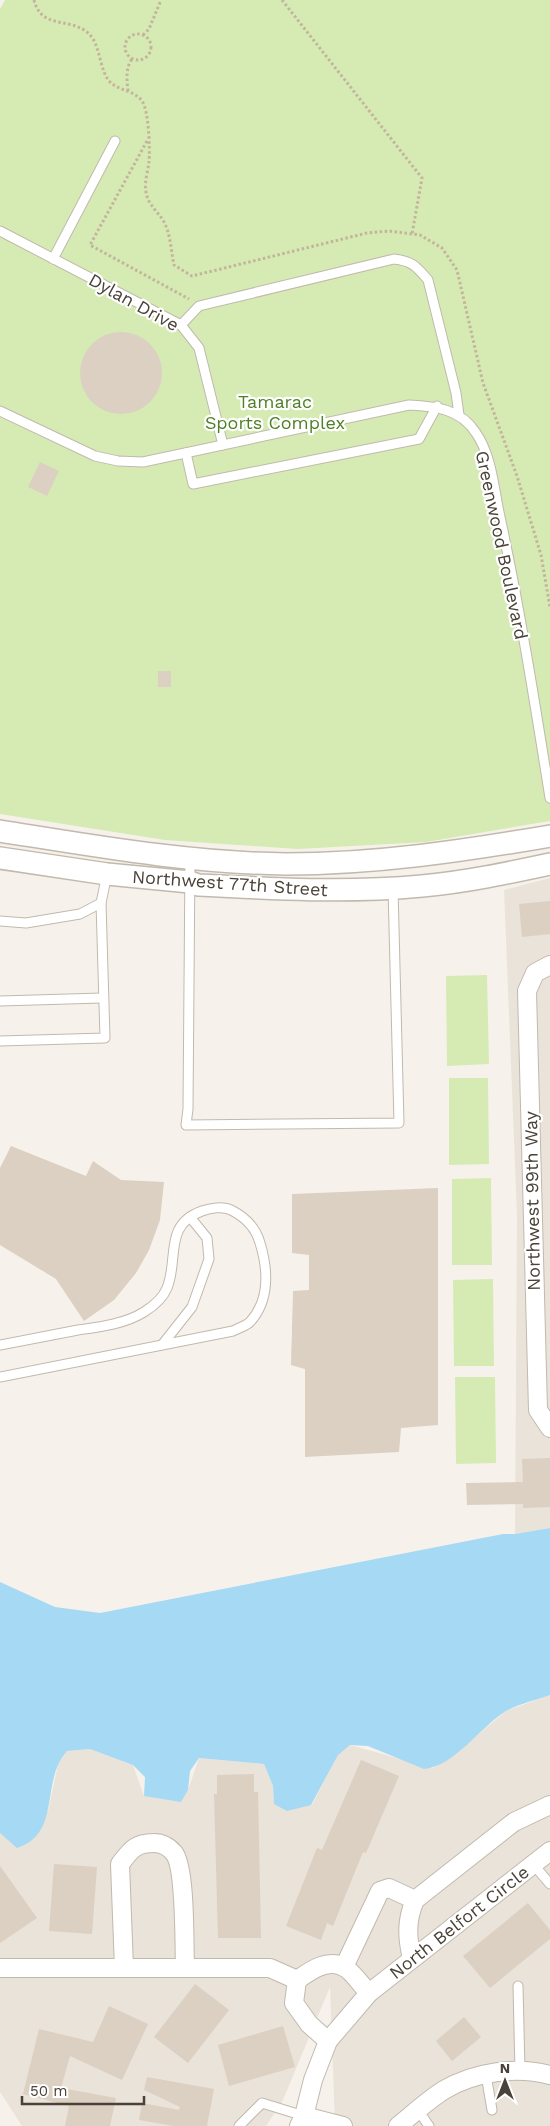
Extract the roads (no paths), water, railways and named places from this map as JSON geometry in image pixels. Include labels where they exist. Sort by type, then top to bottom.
[{"type":"street","name":"Northwest 77th Street","points":[[0,831],[111,848],[190,857],[200,860],[284,864],[357,862],[448,852],[550,836]]},
{"type":"street","name":"Northwest 77th Street","points":[[0,858],[108,874],[190,882],[198,885],[284,890],[358,890],[423,886],[498,876],[550,864]]},
{"type":"street","name":"Northwest 99th Way","points":[[542,969],[527,991],[538,1410],[549,1427]]},
{"type":"street","points":[[412,1959],[407,1937],[407,1924],[415,1900],[504,1829],[514,1822],[550,1805]]},
{"type":"street","points":[[124,1968],[120,1864],[132,1848],[146,1843],[161,1843],[174,1854],[181,1870],[185,1968]]},
{"type":"street","name":"North Belfort Circle","points":[[302,2121],[313,2080],[328,2042],[369,1993],[550,1851]]},
{"type":"street","points":[[344,1967],[380,1891],[389,1888],[415,1900]]},
{"type":"street","points":[[328,2042],[309,2024],[294,2003],[297,1980],[314,1968],[326,1964],[344,1967],[369,1993]]},
{"type":"street","points":[[0,1968],[270,1968],[297,1980]]},
{"type":"street","points":[[398,2126],[444,2090],[471,2077],[520,2071],[535,2071],[549,2074]]},
{"type":"street","points":[[302,2121],[343,2126]]},
{"type":"lane","points":[[53,259],[115,141]]},
{"type":"lane","name":"Dylan Drive","points":[[0,231],[181,324],[199,348],[222,445]]},
{"type":"lane","points":[[181,324],[199,306],[394,259],[408,260],[428,280],[459,415]]},
{"type":"lane","name":"Greenwood Boulevard","points":[[0,411],[95,456],[118,461],[143,462],[410,405],[437,406],[459,415],[476,432],[487,457],[509,557],[550,798]]},
{"type":"lane","points":[[186,453],[193,484],[419,439],[437,406]]},
{"type":"lane","points":[[190,857],[188,1109],[186,1125],[400,1123],[393,888]]},
{"type":"lane","points":[[0,1042],[105,1038],[102,998],[101,902],[108,874]]},
{"type":"lane","points":[[0,921],[26,923],[80,914],[101,902]]},
{"type":"lane","points":[[0,1001],[102,998]]},
{"type":"lane","points":[[0,1345],[97,1327],[142,1314],[154,1305],[166,1290],[171,1275],[174,1239],[181,1224],[190,1217],[211,1208],[229,1209],[246,1220],[258,1235],[267,1277],[264,1295],[249,1323],[233,1330],[0,1377]]},
{"type":"lane","points":[[162,1345],[192,1307],[209,1260],[207,1238],[190,1217]]},
{"type":"lane","points":[[533,1864],[550,1884]]},
{"type":"lane","points":[[518,1986],[520,2071]]},
{"type":"lane","points":[[486,2075],[492,2110]]},
{"type":"lane","points":[[239,2126],[262,2102],[302,2121]]},
{"type":"lane","points":[[418,2110],[429,2126]]},
{"type":"water","points":[[550,1528],[550,1695],[506,1711],[457,1754],[446,1761],[424,1769],[368,1746],[350,1745],[338,1755],[311,1805],[287,1811],[274,1804],[273,1786],[264,1764],[199,1758],[190,1771],[188,1790],[181,1802],[144,1796],[145,1777],[133,1765],[90,1749],[67,1751],[59,1763],[54,1776],[49,1805],[40,1831],[31,1841],[17,1848],[0,1833],[0,1582],[55,1607],[100,1613],[503,1534],[515,1534]]},
{"type":"park label","name":"Tamarac Sports Complex","points":[[275,411]]}]
